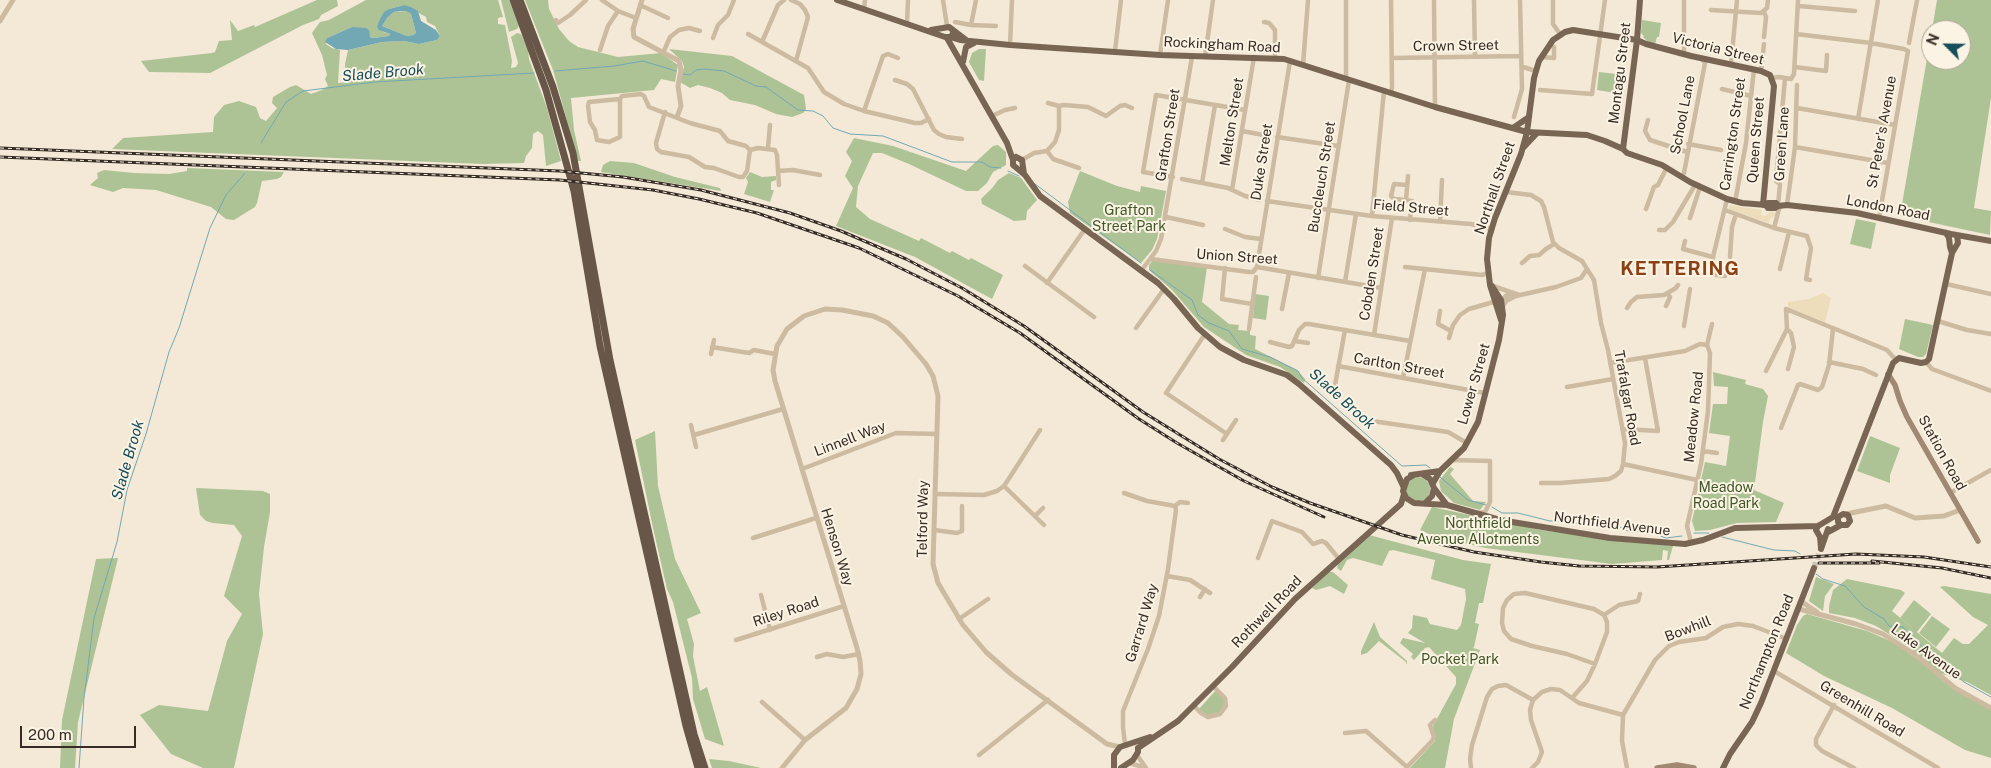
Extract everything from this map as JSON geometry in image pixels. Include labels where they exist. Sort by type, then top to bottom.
[{"type":"highway","points":[[513,0],[546,90],[571,182],[600,346],[686,726],[698,768]]},
{"type":"highway","points":[[520,0],[554,87],[573,153],[610,360],[694,734],[705,768]]},
{"type":"main road","name":"Rockingham Road","points":[[837,0],[907,24],[949,33],[978,42],[1192,57],[1275,58],[1290,61],[1434,107],[1532,133],[1587,135],[1624,147],[1627,153],[1667,167]]},
{"type":"main road","name":"Montagu Street","points":[[1624,147],[1640,0]]},
{"type":"main road","name":"Victoria Street","points":[[1560,34],[1573,30],[1637,40],[1700,58],[1758,70],[1766,73],[1771,78]]},
{"type":"main road","points":[[949,33],[962,63],[1034,190],[1164,289],[1204,334],[1231,354],[1287,375],[1397,473],[1404,475],[1437,473]]},
{"type":"main road","name":"Northall Street","points":[[1500,303],[1488,274],[1487,253],[1491,229],[1523,148],[1532,133],[1529,118],[1536,71],[1541,57],[1560,34]]},
{"type":"main road","points":[[962,63],[966,47],[978,42]]},
{"type":"main road","name":"Queen Street","points":[[1765,205],[1774,86],[1771,78]]},
{"type":"main road","points":[[1523,148],[1513,128],[1529,118]]},
{"type":"main road","points":[[1523,148],[1532,133]]},
{"type":"main road","name":"London Road","points":[[1667,167],[1698,186],[1731,201],[1765,205],[1768,208],[1782,206],[1857,213],[1991,241]]},
{"type":"main road","points":[[1946,233],[1952,252]]},
{"type":"main road","points":[[1957,235],[1958,244]]},
{"type":"main road","points":[[1840,525],[1839,515],[1843,493],[1888,374],[1896,360],[1901,358],[1921,363],[1926,362],[1930,354],[1957,235]]},
{"type":"main road","points":[[1952,252],[1967,237]]},
{"type":"main road","name":"Lower Street","points":[[1433,485],[1437,473],[1459,453],[1467,443],[1478,422],[1499,340],[1503,315],[1500,303]]},
{"type":"main road","name":"Station Road","points":[[1888,374],[1895,385],[1907,417],[1978,541]]},
{"type":"main road","points":[[1397,473],[1410,501],[1421,504],[1430,499],[1433,485]]},
{"type":"main road","points":[[1404,491],[1407,479],[1417,474],[1427,476],[1447,505]]},
{"type":"main road","name":"Rothwell Road","points":[[1136,746],[1178,721],[1194,706],[1295,599],[1401,504],[1404,491]]},
{"type":"main road","name":"Rothwell Road","points":[[1395,509],[1421,504]]},
{"type":"main road","name":"Northfield Avenue","points":[[1421,504],[1447,505],[1508,522],[1610,538],[1678,544],[1689,537],[1696,542],[1735,528],[1804,525],[1819,529]]},
{"type":"main road","points":[[1819,529],[1823,536],[1840,525],[1847,525],[1850,521],[1839,515]]},
{"type":"main road","points":[[1819,529],[1839,515]]},
{"type":"main road","points":[[1828,528],[1821,549],[1821,540],[1819,529],[1828,528]]},
{"type":"main road","name":"Northampton Road","points":[[1722,768],[1754,720],[1814,568]]},
{"type":"main road","points":[[1123,745],[1136,746],[1136,755],[1125,765],[1115,765],[1114,755],[1123,745]]},
{"type":"main road","points":[[1657,768],[1677,765],[1694,768]]},
{"type":"street","points":[[0,21],[13,0]]},
{"type":"street","points":[[556,20],[558,23],[570,16],[586,0]]},
{"type":"street","points":[[602,0],[618,11],[636,18]]},
{"type":"street","points":[[713,38],[718,25],[728,16],[734,0]]},
{"type":"street","points":[[762,42],[778,5],[784,0]]},
{"type":"street","points":[[791,0],[800,4],[808,17],[796,61]]},
{"type":"street","points":[[864,9],[865,0]]},
{"type":"street","points":[[907,24],[908,0]]},
{"type":"street","points":[[943,0],[949,33]]},
{"type":"street","points":[[971,25],[976,0]]},
{"type":"street","points":[[1010,45],[1012,0]]},
{"type":"street","points":[[1115,51],[1121,0]]},
{"type":"street","points":[[1160,55],[1168,0]]},
{"type":"street","points":[[1205,57],[1213,0]]},
{"type":"street","points":[[1303,65],[1308,0]]},
{"type":"street","name":"Buccleuch Street","points":[[1318,278],[1348,79],[1346,0]]},
{"type":"street","points":[[1372,216],[1387,92],[1392,86],[1391,0]]},
{"type":"street","points":[[1434,0],[1434,107]]},
{"type":"street","points":[[1474,0],[1475,56]]},
{"type":"street","points":[[1514,117],[1522,89],[1520,0]]},
{"type":"street","points":[[1553,0],[1553,24],[1560,34]]},
{"type":"street","points":[[1540,90],[1592,94],[1605,0]]},
{"type":"street","points":[[1684,0],[1684,54]]},
{"type":"street","points":[[1731,64],[1737,0]]},
{"type":"street","points":[[1710,10],[1759,13],[1764,12],[1767,8],[1768,0]]},
{"type":"street","points":[[1798,0],[1795,67],[1826,71],[1828,55]]},
{"type":"street","points":[[1858,119],[1878,0]]},
{"type":"street","points":[[1910,43],[1917,0]]},
{"type":"street","points":[[660,22],[665,17],[641,3],[630,36],[676,58],[681,65],[678,86],[681,106],[677,117]]},
{"type":"street","points":[[1799,6],[1854,11]]},
{"type":"street","points":[[600,50],[608,26],[618,11]]},
{"type":"street","points":[[1764,12],[1766,17],[1764,37]]},
{"type":"street","points":[[694,28],[696,22]]},
{"type":"street","points":[[955,22],[996,26]]},
{"type":"street","points":[[1264,22],[1269,23],[1275,30],[1275,58]]},
{"type":"street","points":[[664,52],[670,37],[678,30],[694,28],[700,31]]},
{"type":"street","points":[[748,34],[796,61],[811,72],[820,87],[829,96],[844,104],[864,111],[918,123],[929,119]]},
{"type":"street","points":[[1796,34],[1871,43]]},
{"type":"street","name":"St Peter's Avenue","points":[[1871,43],[1906,50],[1906,60],[1879,218]]},
{"type":"street","name":"Carrington Street","points":[[1713,257],[1725,210],[1731,201],[1746,143],[1751,96],[1764,44]]},
{"type":"street","points":[[1541,57],[1554,58],[1554,47]]},
{"type":"street","points":[[1763,50],[1771,51]]},
{"type":"street","points":[[864,111],[883,56],[888,54],[898,58]]},
{"type":"street","name":"Crown Street","points":[[1392,58],[1521,56]]},
{"type":"street","name":"Grafton Street","points":[[1141,271],[1159,245],[1166,217],[1192,57]]},
{"type":"street","name":"Melton Street","points":[[1232,190],[1254,57]]},
{"type":"street","name":"School Lane","points":[[1682,177],[1704,63],[1700,58]]},
{"type":"street","name":"Duke Street","points":[[1257,267],[1290,61]]},
{"type":"street","points":[[1523,67],[1536,71]]},
{"type":"street","name":"Victoria Street","points":[[1771,78],[1793,78],[1795,67]]},
{"type":"street","points":[[1774,228],[1782,206],[1780,184],[1776,181],[1785,78]]},
{"type":"street","points":[[895,80],[907,84],[913,89],[934,130],[946,137],[962,139]]},
{"type":"street","name":"Green Lane","points":[[1782,206],[1795,147],[1797,85]]},
{"type":"street","points":[[1722,89],[1751,96]]},
{"type":"street","points":[[620,99],[620,137],[609,142],[597,140],[595,130],[590,121],[589,103],[641,94],[644,96],[648,106],[720,131],[728,141],[746,146],[750,150]]},
{"type":"street","points":[[1173,177],[1143,172],[1156,95],[1245,110]]},
{"type":"street","points":[[1048,103],[1059,106],[1088,107],[1106,116],[1120,106],[1125,105],[1132,108]]},
{"type":"street","points":[[1202,183],[1215,105]]},
{"type":"street","points":[[1018,162],[1034,153],[1047,151],[1055,142],[1058,134],[1059,106]]},
{"type":"street","points":[[992,116],[1015,108]]},
{"type":"street","points":[[1797,108],[1895,125]]},
{"type":"street","points":[[664,112],[656,143],[657,150],[661,152],[689,157],[704,167],[714,168],[739,177],[743,176],[747,171],[750,150]]},
{"type":"street","points":[[1648,120],[1645,131],[1650,140],[1687,152]]},
{"type":"street","points":[[762,130],[769,128],[768,148]]},
{"type":"street","points":[[1242,131],[1269,136]]},
{"type":"street","points":[[1277,137],[1338,146]]},
{"type":"street","points":[[1688,144],[1721,150]]},
{"type":"street","points":[[1795,147],[1888,164]]},
{"type":"street","points":[[750,150],[758,148],[775,150],[779,185]]},
{"type":"street","points":[[1047,151],[1053,159],[1079,168]]},
{"type":"street","points":[[1646,209],[1654,187],[1658,185],[1667,167]]},
{"type":"street","points":[[778,171],[793,170],[820,174]]},
{"type":"street","points":[[1406,200],[1408,176]]},
{"type":"street","points":[[1182,179],[1232,190],[1260,200]]},
{"type":"street","points":[[1440,222],[1442,180]]},
{"type":"street","points":[[1407,185],[1394,184],[1391,196],[1394,199],[1418,201]]},
{"type":"street","points":[[1659,230],[1665,230],[1676,218],[1698,186]]},
{"type":"street","points":[[1690,218],[1698,186]]},
{"type":"street","points":[[1506,192],[1531,195],[1541,201],[1554,244],[1539,256],[1530,256],[1522,263]]},
{"type":"street","name":"Field Street","points":[[1267,201],[1372,216],[1471,224],[1491,229]]},
{"type":"street","points":[[1410,220],[1412,201]]},
{"type":"street","points":[[1725,210],[1774,228],[1807,236],[1811,248],[1806,279],[1810,280]]},
{"type":"street","points":[[1345,282],[1356,214]]},
{"type":"street","points":[[1730,257],[1732,227],[1736,214]]},
{"type":"street","points":[[1166,217],[1203,225]]},
{"type":"street","name":"Cobden Street","points":[[1374,335],[1392,218]]},
{"type":"street","points":[[1047,282],[1085,229]]},
{"type":"street","points":[[1225,229],[1245,237],[1261,239]]},
{"type":"street","points":[[1780,269],[1790,232]]},
{"type":"street","points":[[1685,241],[1683,250],[1713,257],[1711,274],[1725,276]]},
{"type":"street","name":"Trafalgar Road","points":[[1540,483],[1560,484],[1609,479],[1620,471],[1626,450],[1594,280],[1580,259],[1554,244]]},
{"type":"street","name":"Union Street","points":[[1151,258],[1159,261],[1253,272],[1257,267],[1382,288]]},
{"type":"street","points":[[1025,266],[1094,317]]},
{"type":"street","points":[[1405,267],[1482,275],[1488,274]]},
{"type":"street","points":[[1225,268],[1222,299],[1252,304]]},
{"type":"street","points":[[1402,378],[1424,269]]},
{"type":"street","points":[[1583,277],[1587,269]]},
{"type":"street","points":[[1282,309],[1289,273]]},
{"type":"street","points":[[1249,329],[1256,277]]},
{"type":"street","points":[[1449,338],[1460,314],[1470,309],[1500,303],[1507,295],[1518,295],[1556,286],[1583,277],[1592,278]]},
{"type":"street","points":[[1491,284],[1518,295]]},
{"type":"street","points":[[1946,284],[1991,294]]},
{"type":"street","points":[[1627,308],[1637,297],[1668,294],[1678,285]]},
{"type":"street","points":[[1136,328],[1164,289]]},
{"type":"street","points":[[1684,326],[1690,289]]},
{"type":"street","points":[[1666,306],[1670,297],[1668,294]]},
{"type":"street","name":"Telford Way","points":[[804,316],[817,311],[833,309],[873,316],[894,327],[926,364],[933,376],[938,396],[933,564],[935,575],[959,619],[977,643],[1000,665],[1107,744],[1114,755]]},
{"type":"street","points":[[1766,371],[1787,329],[1786,309],[1887,350],[1896,360]]},
{"type":"street","points":[[1440,311],[1438,324],[1451,331]]},
{"type":"street","name":"Henson Way","points":[[782,768],[805,740],[840,714],[850,703],[859,682],[861,668],[859,654],[773,376],[775,354],[779,341],[786,330],[804,316]]},
{"type":"street","points":[[1938,320],[1968,330],[1991,334]]},
{"type":"street","points":[[1275,337],[1272,343],[1289,347],[1293,345],[1299,330],[1304,324],[1410,341]]},
{"type":"street","name":"Meadow Road","points":[[1689,537],[1688,519],[1703,451],[1710,376],[1710,354],[1707,345],[1712,324]]},
{"type":"street","points":[[1787,329],[1791,333],[1794,347],[1788,370]]},
{"type":"street","points":[[1781,428],[1794,392],[1800,384],[1818,390],[1822,388],[1829,362],[1833,329]]},
{"type":"street","points":[[1333,396],[1345,330]]},
{"type":"street","points":[[1204,334],[1166,393],[1227,434]]},
{"type":"street","points":[[711,354],[714,340]]},
{"type":"street","points":[[1295,341],[1308,344]]},
{"type":"street","points":[[1610,363],[1684,351],[1700,344],[1707,345]]},
{"type":"street","points":[[712,346],[749,353],[754,350],[775,354]]},
{"type":"street","points":[[1622,429],[1658,431],[1645,358]]},
{"type":"street","points":[[1829,362],[1862,369],[1876,375]]},
{"type":"street","points":[[1926,362],[1932,369],[1991,391]]},
{"type":"street","name":"Carlton Street","points":[[1338,366],[1485,393]]},
{"type":"street","points":[[1567,387],[1613,378]]},
{"type":"street","points":[[694,436],[783,409]]},
{"type":"street","points":[[1223,440],[1236,420]]},
{"type":"street","points":[[1372,421],[1448,432],[1467,443]]},
{"type":"street","points":[[691,424],[696,446]]},
{"type":"street","points":[[935,494],[988,495],[1004,486],[1040,430]]},
{"type":"street","name":"Linnell Way","points":[[802,469],[896,433],[937,434]]},
{"type":"street","points":[[1703,451],[1717,453]]},
{"type":"street","points":[[1459,453],[1464,461]]},
{"type":"street","points":[[1452,460],[1490,461],[1490,502],[1485,512],[1472,513]]},
{"type":"street","points":[[1623,464],[1697,480]]},
{"type":"street","points":[[1950,494],[1991,470]]},
{"type":"street","points":[[1004,486],[1044,525]]},
{"type":"street","points":[[1124,493],[1153,502],[1175,506],[1180,502],[1188,503]]},
{"type":"street","points":[[934,530],[957,533],[962,531],[962,506]]},
{"type":"street","name":"Garrard Way","points":[[1123,745],[1123,711],[1150,642],[1167,576],[1175,506]]},
{"type":"street","points":[[1839,515],[1886,506],[1915,518],[1944,516],[1960,510]]},
{"type":"street","points":[[1035,516],[1043,508]]},
{"type":"street","points":[[1850,521],[1863,510]]},
{"type":"street","points":[[753,538],[816,518]]},
{"type":"street","points":[[1258,558],[1272,521],[1302,532],[1313,544],[1322,541],[1326,542],[1339,559]]},
{"type":"street","points":[[1167,576],[1190,580],[1210,593]]},
{"type":"street","points":[[1200,597],[1205,589]]},
{"type":"street","points":[[1572,698],[1587,681],[1595,664],[1607,632],[1607,622],[1604,615],[1594,609],[1522,593],[1509,598],[1503,608],[1502,627],[1506,635],[1511,639],[1567,654],[1595,664]]},
{"type":"street","points":[[1639,600],[1640,594]]},
{"type":"street","points":[[761,595],[770,630]]},
{"type":"street","points":[[959,619],[988,598]]},
{"type":"street","points":[[1604,615],[1619,605],[1639,600],[1644,603]]},
{"type":"street","name":"Lake Avenue","points":[[1800,605],[1868,627],[1893,640],[1914,654],[1954,688],[1991,708]]},
{"type":"street","name":"Riley Road","points":[[736,640],[844,606]]},
{"type":"street","name":"Bowhill","points":[[1627,768],[1622,741],[1623,715],[1655,660],[1674,644],[1706,638],[1723,628],[1738,624],[1753,626],[1787,639]]},
{"type":"street","points":[[817,657],[827,654],[843,658],[859,654]]},
{"type":"street","name":"Greenhill Road","points":[[1774,671],[1938,768]]},
{"type":"street","points":[[1472,768],[1472,745],[1487,697],[1492,689],[1506,685],[1534,700]]},
{"type":"street","points":[[1194,706],[1208,717],[1220,714],[1226,706],[1225,698],[1213,686]]},
{"type":"street","points":[[1532,768],[1540,759],[1542,752],[1530,716],[1534,700],[1542,692],[1560,690],[1579,703],[1623,715]]},
{"type":"street","points":[[979,754],[1048,700]]},
{"type":"street","points":[[762,702],[805,740]]},
{"type":"street","points":[[1834,706],[1816,739],[1816,745],[1822,751],[1854,768]]},
{"type":"street","points":[[1345,733],[1366,732],[1407,767],[1432,741],[1434,737],[1430,730],[1430,725],[1435,720]]},
{"type":"street","name":"Telford Way","points":[[1107,744],[1123,745]]},
{"type":"street","points":[[1136,755],[1146,768]]},
{"type":"street","points":[[1125,765],[1146,768]]},
{"type":"green space","points":[[317,0],[337,0],[338,6],[321,15],[319,19],[303,25],[210,73],[149,72],[141,61],[215,52],[219,41],[232,40],[230,20],[238,31],[254,25],[255,27]]},
{"type":"green space","points":[[366,0],[498,0],[503,17],[498,18],[498,24],[505,25],[512,61],[511,68],[516,67],[518,63],[511,37],[517,33],[521,34],[528,49],[529,59],[547,108],[561,161],[546,166],[543,135],[538,131],[533,134],[532,148],[526,156],[524,163],[483,164],[112,149],[123,138],[213,132],[214,117],[224,105],[239,101],[256,107],[260,118],[266,121],[277,108],[272,103],[273,97],[290,87],[296,85],[311,94],[322,90],[328,86],[325,79],[327,75],[322,55],[312,33],[320,22],[329,20]],"holes":[[[404,5],[426,17],[427,22],[435,26],[440,36],[437,40],[419,44],[404,41],[382,42],[348,50],[345,64],[346,82],[338,83],[340,50],[326,44],[327,38],[352,27],[373,38],[389,36],[390,34],[383,32],[379,21],[389,9]]]},
{"type":"green space","points":[[501,0],[509,0],[519,26],[517,29],[509,32]]},
{"type":"green space","points":[[525,0],[548,0],[549,9],[559,29],[569,41],[578,47],[618,57],[661,53],[678,65],[675,82],[661,79],[654,90],[571,98],[574,130],[581,161],[578,161],[553,70]]},
{"type":"green space","points":[[1937,0],[1991,0],[1991,98],[1974,208],[1991,211],[1990,235],[1900,216],[1925,70],[1971,70],[1971,20],[1934,20]]},
{"type":"green space","points":[[406,11],[411,14],[416,33],[413,35],[407,36],[382,26],[394,12]]},
{"type":"green space","points":[[1642,20],[1661,23],[1659,37],[1657,37],[1655,44],[1648,42],[1643,37],[1641,33]]},
{"type":"green space","points":[[669,49],[732,56],[804,95],[805,111],[792,117],[776,114],[755,105],[730,100],[722,93],[710,88],[698,85],[690,88],[680,82],[684,67],[682,61]]},
{"type":"green space","points":[[979,49],[986,49],[984,81],[979,80],[969,62],[972,53]]},
{"type":"green space","points":[[1599,72],[1617,74],[1615,93],[1597,90]]},
{"type":"green space","points":[[854,138],[893,146],[966,171],[993,146],[998,145],[1006,152],[1006,165],[993,172],[987,183],[978,191],[966,191],[909,164],[882,153],[873,153],[858,186],[856,207],[870,219],[919,241],[921,238],[950,253],[952,251],[969,260],[971,258],[1003,275],[992,299],[915,257],[836,226],[853,188],[845,176],[852,161],[846,152]]},
{"type":"green space","points":[[610,161],[634,163],[675,177],[720,188],[721,191],[601,172],[603,165]]},
{"type":"green space","points":[[187,168],[284,172],[277,179],[262,181],[255,207],[234,220],[226,219],[211,207],[156,190],[123,188],[113,192],[90,185],[98,178],[97,173],[104,170],[169,174],[187,171]]},
{"type":"green space","name":"Grafton Street Park","points":[[1080,171],[1117,186],[1140,192],[1141,186],[1166,191],[1157,239],[1152,250],[1141,263],[1070,213],[1068,202]]},
{"type":"green space","points":[[750,172],[762,177],[776,176],[776,180],[771,182],[771,190],[774,190],[770,202],[744,194],[748,182],[746,178]]},
{"type":"green space","points":[[1009,173],[1021,178],[1037,200],[1027,211],[1026,220],[1014,221],[982,204],[981,199],[998,180]]},
{"type":"green space","points":[[1856,219],[1876,223],[1871,249],[1850,244]]},
{"type":"green space","points":[[1153,260],[1207,267],[1202,302],[1229,324],[1239,325],[1238,330],[1250,331],[1250,335],[1256,336],[1255,349],[1297,370],[1305,379],[1304,383],[1280,367],[1246,355],[1204,327],[1172,290],[1149,270],[1149,265]]},
{"type":"green space","points":[[1255,294],[1269,296],[1266,320],[1253,318]]},
{"type":"green space","points":[[1905,319],[1933,325],[1926,354],[1923,357],[1918,357],[1899,349]]},
{"type":"green space","name":"Meadow Road Park","points":[[1713,372],[1746,380],[1745,384],[1763,389],[1768,396],[1754,490],[1784,503],[1776,522],[1737,523],[1710,530],[1695,531],[1692,521],[1705,462],[1726,466],[1730,436],[1709,433],[1713,404],[1727,404],[1728,387],[1714,386]]},
{"type":"green space","points":[[655,431],[658,486],[675,559],[701,613],[687,619],[694,644],[693,656],[700,691],[707,687],[724,746],[705,739],[693,699],[692,678],[673,602],[667,589],[653,528],[635,440]]},
{"type":"green space","points":[[1870,436],[1900,448],[1890,475],[1890,483],[1857,471]]},
{"type":"green space","points":[[1450,467],[1454,469],[1450,474],[1473,501],[1486,502],[1480,510],[1454,503],[1441,491],[1439,481]]},
{"type":"green space","points":[[1418,477],[1426,481],[1430,489],[1426,497],[1418,501],[1410,497],[1406,489],[1410,481]]},
{"type":"green space","points":[[196,488],[263,491],[270,494],[270,512],[259,594],[263,634],[234,768],[203,768],[171,754],[140,715],[159,705],[208,711],[227,641],[242,614],[224,596],[242,536],[234,525],[206,521],[200,515]]},
{"type":"green space","name":"Northfield Avenue Allotments","points":[[1432,507],[1541,530],[1673,546],[1669,560],[1667,560],[1668,551],[1663,550],[1662,560],[1612,564],[1485,548],[1434,536],[1420,530]]},
{"type":"green space","name":"Pocket Park","points":[[1369,535],[1463,560],[1491,564],[1483,603],[1479,603],[1475,623],[1479,624],[1473,648],[1480,650],[1454,719],[1445,768],[1410,768],[1435,741],[1433,726],[1456,684],[1456,677],[1429,647],[1425,648],[1414,660],[1411,657],[1413,654],[1400,643],[1403,638],[1425,643],[1408,633],[1412,628],[1413,615],[1427,618],[1430,624],[1457,630],[1461,625],[1466,599],[1465,589],[1431,579],[1435,560],[1393,550],[1389,551],[1382,566],[1353,558],[1347,560],[1341,571],[1337,568],[1338,564]]},
{"type":"green space","points":[[118,558],[78,722],[75,768],[60,768],[62,720],[96,559]]},
{"type":"green space","points":[[1329,572],[1333,572],[1348,585],[1344,594],[1330,586],[1316,590],[1312,588]]},
{"type":"green space","points":[[1816,577],[1834,584],[1825,596],[1823,611],[1809,601]]},
{"type":"green space","points":[[1847,579],[1901,590],[1905,593],[1892,611],[1942,653],[1954,638],[1963,644],[1969,644],[1988,625],[1973,617],[1940,587],[1944,586],[1991,594],[1991,695],[1967,682],[1939,673],[1906,645],[1876,626],[1855,618],[1829,613],[1833,590]]},
{"type":"green space","points":[[1914,600],[1931,614],[1917,632],[1900,618]]},
{"type":"green space","points":[[1807,614],[1867,631],[1893,642],[1921,662],[1949,686],[1991,710],[1991,758],[1965,750],[1892,708],[1824,676],[1786,653],[1797,625],[1803,616]]},
{"type":"green space","points":[[1932,616],[1950,629],[1936,647],[1919,633]]},
{"type":"green space","points":[[1374,622],[1380,637],[1407,661],[1407,665],[1406,662],[1379,641],[1367,653],[1361,655]]},
{"type":"green space","points":[[1216,690],[1222,695],[1225,704],[1220,713],[1207,715],[1199,709]]},
{"type":"green space","points":[[709,759],[729,761],[761,768],[712,768]]},
{"type":"shaded area","points":[[1729,205],[1762,210],[1761,215],[1765,216],[1773,210],[1772,212],[1777,213],[1770,219],[1769,223],[1729,209]]},
{"type":"shaded area","points":[[1823,293],[1831,298],[1825,322],[1788,308],[1788,302],[1809,299]]},
{"type":"water","points":[[404,5],[411,7],[418,11],[421,21],[436,30],[440,36],[437,40],[419,44],[404,41],[382,42],[348,50],[336,49],[325,42],[327,38],[352,27],[366,28],[369,30],[370,37],[373,38],[389,36],[390,34],[379,30],[377,27],[384,12]],"holes":[[[406,11],[411,14],[416,33],[413,35],[407,36],[382,26],[394,12]]]},
{"type":"waterway","name":"Slade Brook","points":[[555,71],[614,66],[643,61],[676,71]]},
{"type":"waterway","name":"Slade Brook","points":[[683,74],[690,75],[696,70],[704,69],[724,71],[756,86],[766,87],[798,110],[813,111],[823,116],[833,128],[850,134],[883,136],[952,162],[982,162],[990,167],[1001,168]]},
{"type":"waterway","name":"Slade Brook","points":[[261,143],[286,102],[303,91],[375,82],[534,73]]},
{"type":"waterway","name":"Slade Brook","points":[[1008,171],[1019,176]]},
{"type":"waterway","name":"Slade Brook","points":[[79,768],[84,698],[94,618],[117,542],[127,490],[146,434],[169,352],[179,328],[210,228],[226,195],[245,173]]},
{"type":"waterway","name":"Slade Brook","points":[[1035,184],[1141,263]]},
{"type":"waterway","name":"Slade Brook","points":[[1150,270],[1192,300],[1198,315],[1209,323],[1229,331],[1242,349],[1270,357],[1298,371],[1302,378],[1402,466],[1426,465],[1430,468]]},
{"type":"waterway","name":"Slade Brook","points":[[1440,477],[1468,500],[1486,505]]},
{"type":"waterway","name":"Slade Brook","points":[[1492,507],[1502,513],[1518,513],[1550,521],[1563,521],[1613,529],[1620,527],[1630,532],[1648,531],[1666,538],[1682,536]]},
{"type":"waterway","name":"Slade Brook","points":[[1694,533],[1709,533]]},
{"type":"waterway","name":"Slade Brook","points":[[1722,537],[1774,550],[1795,551],[1800,554]]},
{"type":"waterway","name":"Slade Brook","points":[[1816,574],[1823,579],[1845,586],[1864,607],[1884,619],[1889,626],[1903,627],[1914,641],[1934,653],[1964,682],[1991,697]]},
{"type":"tunnel","points":[[1814,568],[1821,549]]},
{"type":"railway","points":[[0,148],[560,171],[623,177],[701,190],[790,213],[841,231],[906,259],[962,288],[1024,326],[1143,412],[1219,459],[1272,487],[1310,503],[1402,535],[1474,552],[1579,566],[1657,567],[1856,554],[1924,557],[1991,567]]},
{"type":"railway","points":[[0,157],[560,180],[653,190],[757,213],[859,248],[958,296],[1020,333],[1139,419],[1177,443],[1244,481],[1324,517]]},
{"type":"railway","points":[[1872,561],[1942,568],[1991,578]]},
{"type":"railway","points":[[1819,563],[1879,563]]},
{"type":"district","name":"KETTERING","points":[[1680,269]]}]
